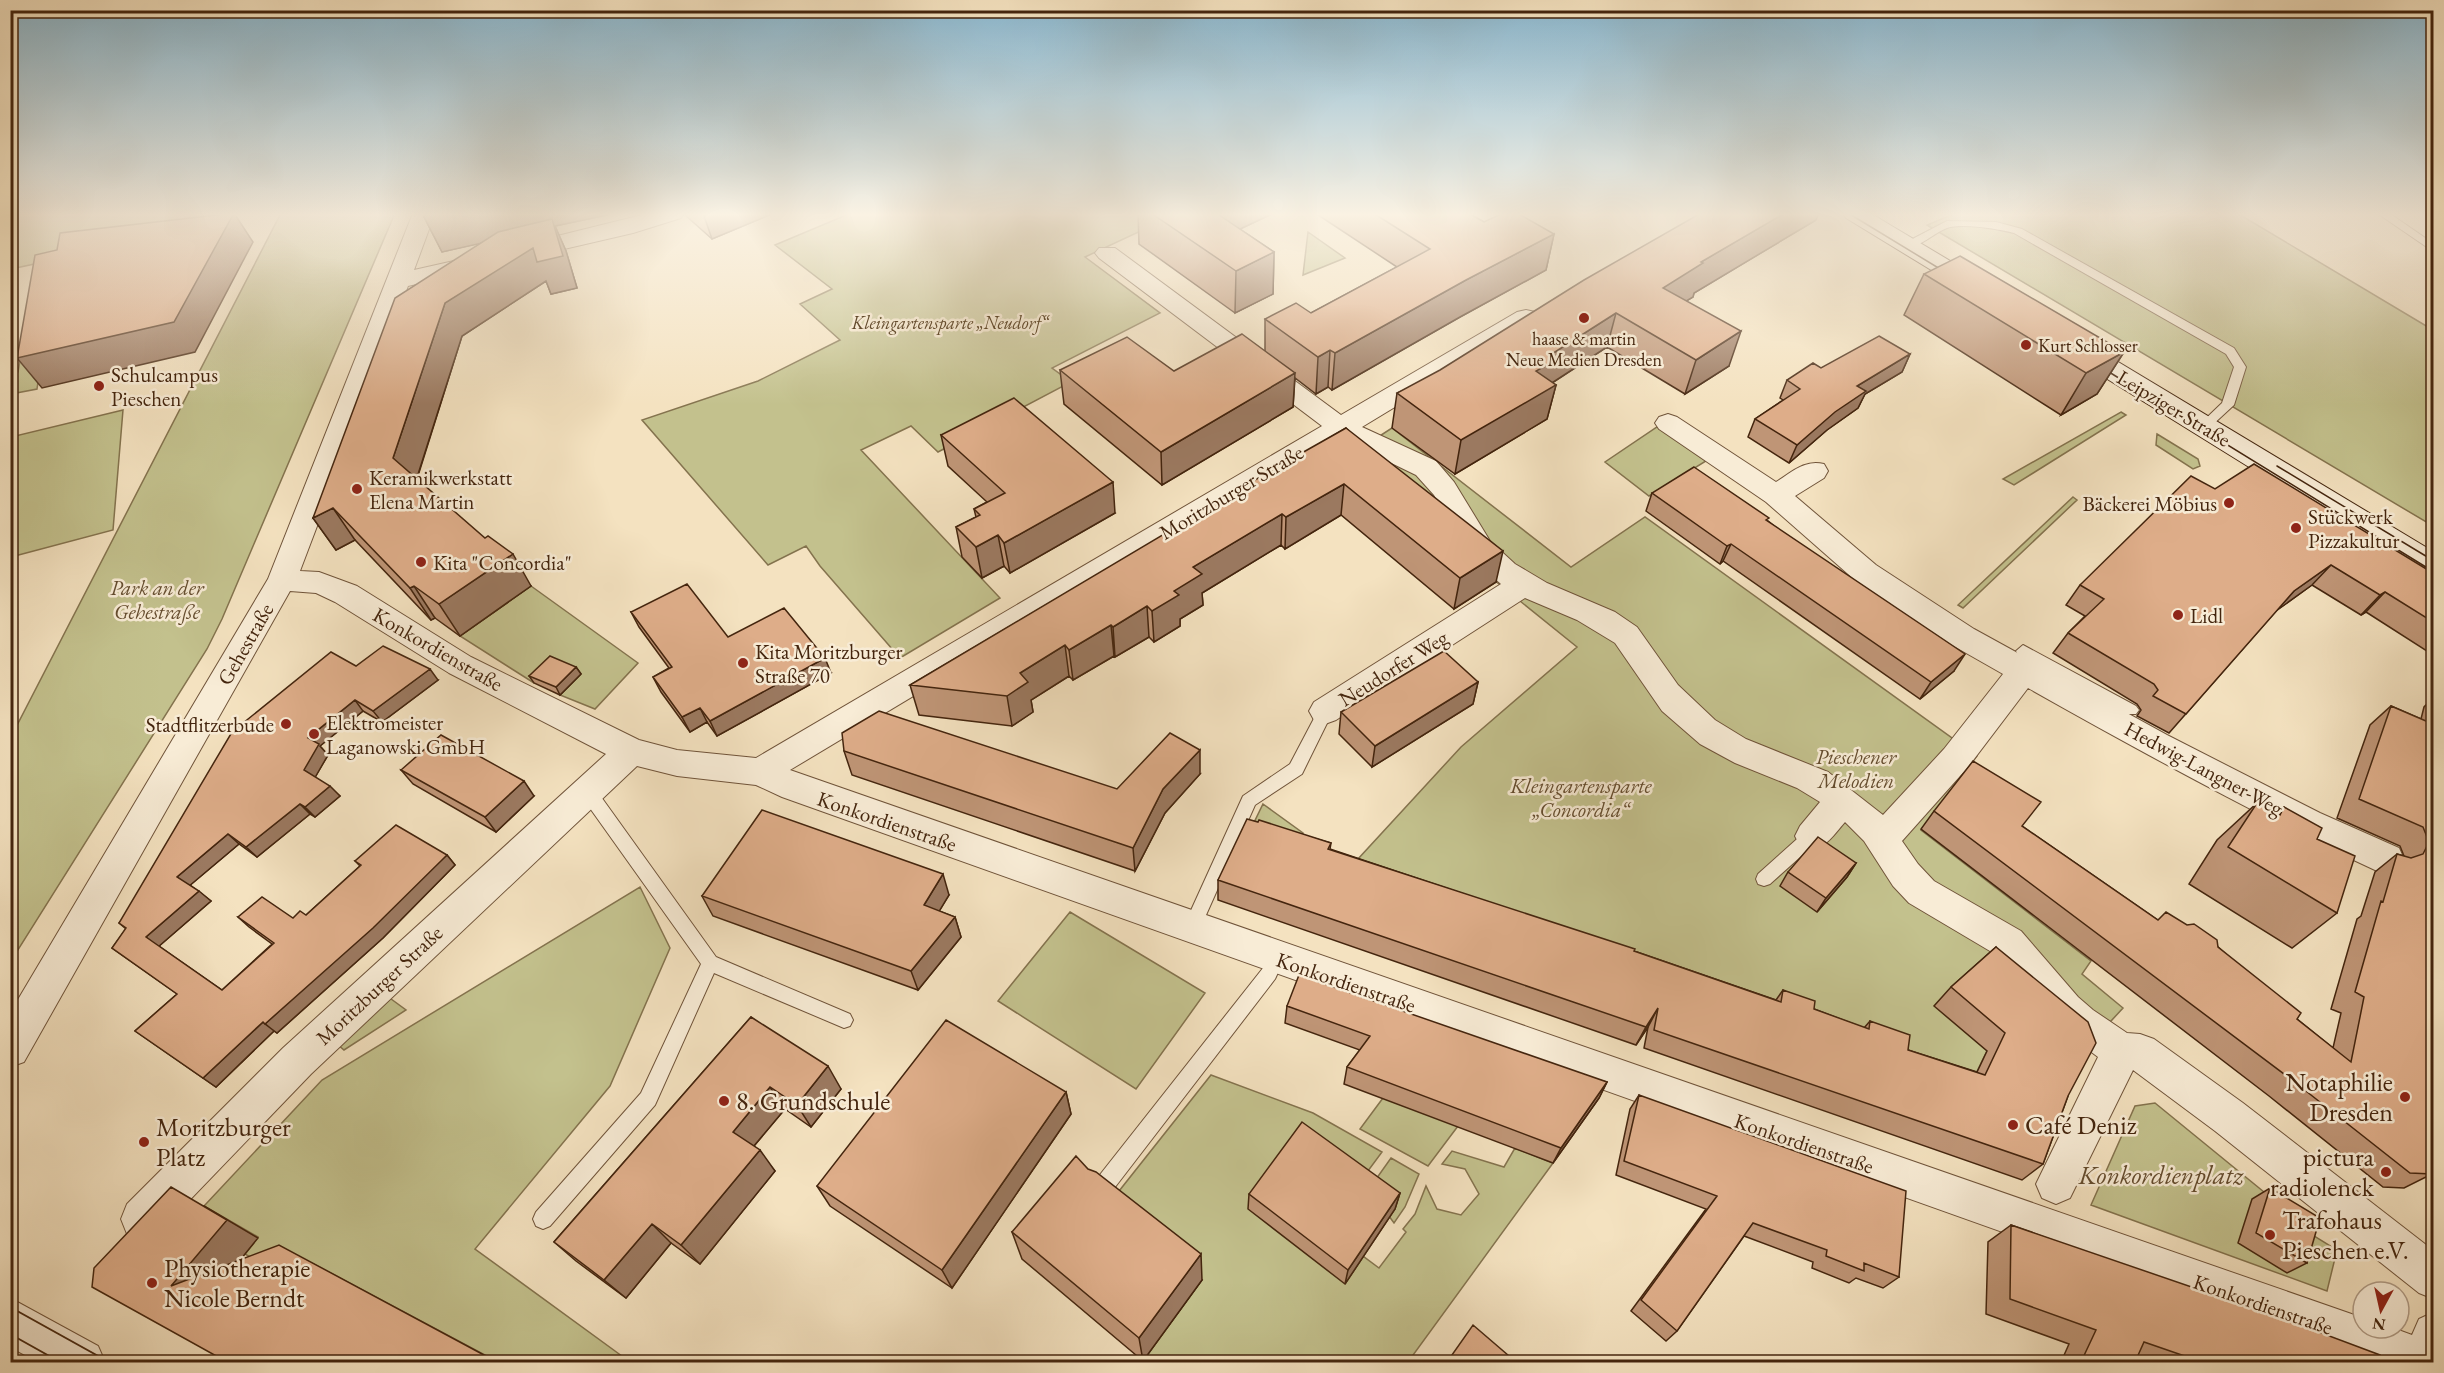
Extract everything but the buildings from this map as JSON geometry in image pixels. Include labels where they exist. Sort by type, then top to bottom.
[{"type":"main road","points":[[1960,277],[1999,301]]},
{"type":"main road","name":"Leipziger Straße","points":[[2060,338],[2433,567]]},
{"type":"main road","points":[[14,1328],[82,1362]]},
{"type":"street","name":"Gehestraße","points":[[10,1049],[282,580],[400,277]]},
{"type":"street","points":[[398,281],[415,277]]},
{"type":"street","points":[[378,331],[457,277]]},
{"type":"street","points":[[1139,277],[1340,427],[1386,451],[1410,459],[1432,473],[1438,478],[1456,513],[1481,550],[1523,585],[1602,619],[1622,631],[1635,644],[1669,696],[1711,734],[1739,752],[1810,778],[1864,817],[1882,839],[1894,861],[1927,897],[2000,936],[2020,954],[2073,1017],[2121,1051],[2140,1052],[2229,1117],[2433,1278]]},
{"type":"street","name":"Moritzburger Straße","points":[[760,772],[1553,302]]},
{"type":"street","name":"Hedwig-Langner-Weg","points":[[1668,423],[1776,495],[1866,573],[1963,638],[2023,661],[2155,744],[2308,823],[2387,859]]},
{"type":"street","points":[[1776,495],[1814,471]]},
{"type":"street","name":"Konkordienstraße","points":[[282,580],[319,583],[346,594],[460,665],[631,752],[677,763],[760,772],[794,788],[1192,928],[2429,1353]]},
{"type":"street","name":"Neudorfer Weg","points":[[1325,711],[1473,624],[1523,585]]},
{"type":"street","points":[[1882,839],[1956,758],[2023,661]]},
{"type":"street","name":"Moritzburger Straße","points":[[136,1226],[297,1061],[631,752]]},
{"type":"street","points":[[1812,836],[1842,801]]},
{"type":"street","points":[[2056,1184],[2121,1051]]},
{"type":"lane","points":[[2099,277],[2230,351],[2240,367],[2229,405],[2204,426]]},
{"type":"lane","points":[[2023,661],[2131,710]]},
{"type":"lane","name":"Neudorfer Weg","points":[[1192,928],[1248,801],[1296,769],[1325,711]]},
{"type":"lane","points":[[588,792],[710,963],[844,1020]]},
{"type":"lane","points":[[1764,879],[1812,836]]},
{"type":"lane","points":[[1102,1188],[1269,973],[1276,957]]},
{"type":"lane","points":[[543,1220],[648,1099],[710,963]]},
{"type":"green space","points":[[35,277],[40,367],[37,389],[11,394],[15,373],[18,372]]},
{"type":"green space","name":"Park an der Gehestraße","points":[[248,277],[368,277],[222,619],[207,649],[11,961],[11,737]]},
{"type":"green space","name":"Kleingartensparte „Neudorf“","points":[[817,277],[1112,277],[1160,313],[1052,368],[1071,382],[938,452],[911,426],[861,450],[1000,598],[900,658],[820,566],[806,546],[768,565],[642,420],[758,381],[840,340],[800,304],[832,289]]},
{"type":"green space","points":[[2015,277],[2344,277],[2433,330],[2433,526]]},
{"type":"green space","points":[[123,410],[113,530],[11,557],[11,437]]},
{"type":"green space","points":[[2121,412],[2126,415],[2014,485],[2003,479]]},
{"type":"green space","points":[[1657,427],[1706,461],[1649,496],[1605,462]]},
{"type":"green space","points":[[1392,428],[1571,567],[1645,517],[1977,756],[1921,830],[2091,961],[2082,974],[2123,1008],[2111,1021],[1987,1051],[1967,1092],[1335,884],[1461,747],[1577,647],[1344,459]]},
{"type":"green space","points":[[2157,434],[2198,459],[2200,466],[2193,469],[2156,445]]},
{"type":"green space","points":[[2073,497],[2077,500],[1963,608],[1958,605]]},
{"type":"green space","points":[[531,586],[638,663],[595,709],[560,695],[580,675],[554,663],[534,683],[460,636]]},
{"type":"green space","points":[[1263,804],[1303,833],[1289,865],[1246,839]]},
{"type":"green space","points":[[640,887],[670,948],[610,1086],[475,1249],[626,1359],[623,1362],[498,1362],[310,1262],[285,1277],[245,1254],[258,1237],[204,1206],[322,1080]]},
{"type":"green space","points":[[1070,912],[1205,993],[1136,1089],[998,1001]]},
{"type":"green space","points":[[387,996],[406,1010],[344,1050],[337,1044]]},
{"type":"green space","points":[[1211,1075],[1313,1113],[1382,1152],[1359,1183],[1363,1256],[1379,1268],[1406,1232],[1403,1229],[1415,1214],[1426,1186],[1437,1209],[1461,1215],[1479,1194],[1465,1169],[1442,1164],[1452,1151],[1504,1167],[1515,1148],[1553,1163],[1408,1362],[1145,1362],[1143,1361],[1202,1280],[1108,1205]]},
{"type":"green space","points":[[1383,1098],[1458,1126],[1428,1166],[1360,1129]]},
{"type":"green space","name":"Konkordienplatz","points":[[2155,1103],[2264,1192],[2301,1228],[2337,1250],[2327,1291],[2091,1205],[2135,1106]]},
{"type":"green space","points":[[1391,1158],[1419,1174],[1405,1207],[1394,1223],[1369,1189]]},
{"type":"tram line","points":[[2096,364],[2434,572]]},
{"type":"tram line","points":[[2277,466],[2434,561]]},
{"type":"tram line","points":[[10,1307],[109,1362]]},
{"type":"tram line","points":[[10,1334],[60,1362]]},
{"type":"place","name":"haase & martin Neue Medien Dresden","points":[[1584,318]]},
{"type":"place","name":"Kurt Schlosser","points":[[2026,345]]},
{"type":"place","name":"Schulcampus Pieschen","points":[[99,386]]},
{"type":"place","name":"Keramikwerkstatt Elena Martin","points":[[357,489]]},
{"type":"place","name":"Bäckerei Möbius","points":[[2229,503]]},
{"type":"place","name":"Stückwerk Pizzakultur","points":[[2296,528]]},
{"type":"place","name":"Kita \"Concordia\"","points":[[421,562]]},
{"type":"place","name":"Lidl","points":[[2178,615]]},
{"type":"place","name":"Kita Moritzburger Straße 70","points":[[743,663]]},
{"type":"place","name":"Stadtflitzerbude","points":[[286,724]]},
{"type":"place","name":"Elektromeister Laganowski GmbH","points":[[314,734]]},
{"type":"place","name":"Notaphilie Dresden","points":[[2405,1097]]},
{"type":"place","name":"8. Grundschule","points":[[724,1101]]},
{"type":"place","name":"Café Deniz","points":[[2013,1125]]},
{"type":"place","name":"Moritzburger Platz","points":[[144,1142]]},
{"type":"place","name":"pictura radiolenck","points":[[2386,1172]]},
{"type":"place","name":"Trafohaus Pieschen e.V.","points":[[2270,1235]]},
{"type":"place","name":"Physiotherapie Nicole Berndt","points":[[152,1283]]},
{"type":"park label","name":"Pieschener Melodien","points":[[1856,768]]},
{"type":"park label","name":"Kleingartensparte „Concordia“","points":[[1581,797]]}]
